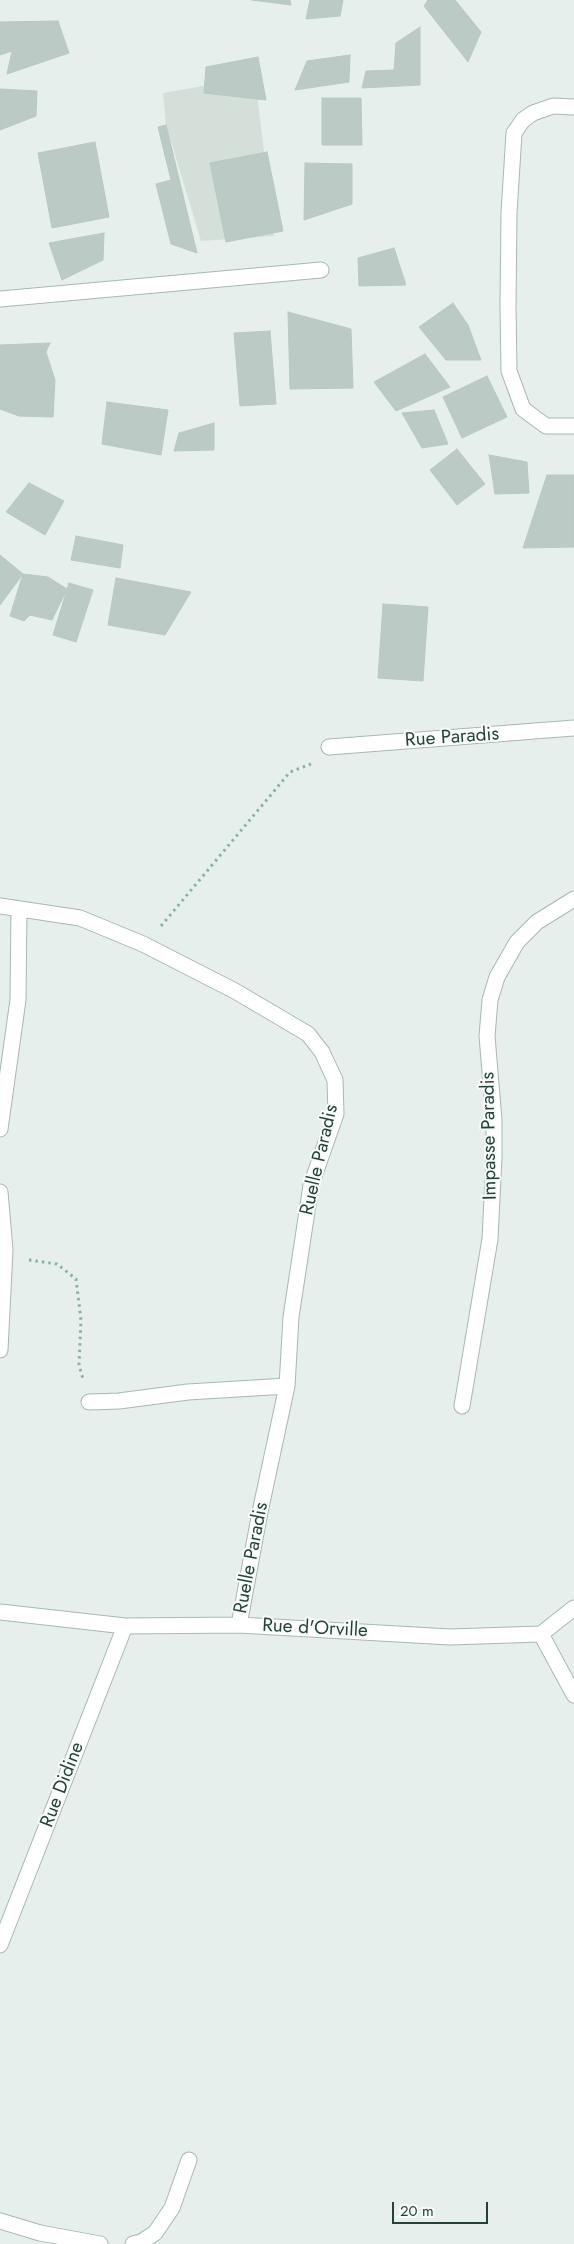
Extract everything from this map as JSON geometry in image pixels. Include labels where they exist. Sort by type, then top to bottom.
[{"type":"street","points":[[574,107],[553,106],[533,113],[523,120],[514,133],[509,213],[509,371],[523,409],[546,426],[574,426]]},
{"type":"street","points":[[0,299],[321,270]]},
{"type":"street","name":"Rue Paradis","points":[[329,747],[574,728]]},
{"type":"street","name":"Impasse Paradis","points":[[462,1406],[490,1239],[494,1157],[494,1120],[487,1036],[490,1000],[497,977],[518,942],[537,922],[574,899]]},
{"type":"street","name":"Ruelle Paradis","points":[[0,906],[80,918],[143,944],[236,991],[308,1034],[322,1052],[336,1080],[336,1114],[311,1185],[291,1318],[287,1386],[260,1512],[239,1625]]},
{"type":"street","points":[[0,1129],[18,1000],[19,910]]},
{"type":"street","points":[[0,1192],[5,1250],[0,1350]]},
{"type":"street","points":[[89,1402],[119,1401],[188,1392],[287,1386]]},
{"type":"street","points":[[574,1608],[541,1634],[574,1695]]},
{"type":"street","name":"Rue d'Orville","points":[[0,1612],[125,1626],[239,1625],[450,1637],[541,1634]]},
{"type":"street","name":"Rue Didine","points":[[0,1945],[125,1626]]},
{"type":"street","points":[[133,2244],[155,2233],[172,2208],[189,2160]]},
{"type":"street","points":[[0,2220],[40,2233],[100,2244]]},
{"type":"path","points":[[143,944],[176,909],[290,772],[309,766],[329,747]]},
{"type":"path","points":[[5,1250],[18,1258],[57,1264],[76,1279],[81,1320],[79,1365],[89,1402]]},
{"type":"shaded area","points":[[255,77],[274,236],[201,241],[166,125],[163,93]]},
{"type":"building","points":[[252,0],[290,0],[291,5]]},
{"type":"building","points":[[310,0],[343,0],[340,16],[306,19]]},
{"type":"building","points":[[428,0],[455,0],[481,32],[468,62],[424,6]]},
{"type":"building","points":[[58,21],[69,53],[7,74],[12,51],[0,55],[0,22]]},
{"type":"building","points":[[420,27],[420,85],[362,88],[366,71],[394,70],[396,43]]},
{"type":"building","points":[[350,55],[349,82],[295,90],[307,61]]},
{"type":"building","points":[[258,57],[266,100],[204,93],[206,67]]},
{"type":"building","points":[[0,89],[37,91],[36,116],[0,130]]},
{"type":"building","points":[[322,98],[361,98],[362,145],[322,145]]},
{"type":"building","points":[[166,125],[197,253],[171,244],[156,184],[171,180],[158,127]]},
{"type":"building","points":[[95,142],[109,217],[52,228],[38,153]]},
{"type":"building","points":[[267,152],[283,231],[226,242],[210,163]]},
{"type":"building","points":[[305,163],[352,164],[352,204],[304,220]]},
{"type":"building","points":[[104,233],[103,260],[62,280],[49,243]]},
{"type":"building","points":[[394,248],[406,285],[359,286],[358,258]]},
{"type":"building","points":[[453,303],[468,325],[481,360],[446,360],[419,327]]},
{"type":"building","points":[[288,312],[351,329],[353,388],[290,389]]},
{"type":"building","points":[[270,331],[276,404],[240,406],[234,333]]},
{"type":"building","points":[[50,343],[46,352],[55,380],[53,417],[19,416],[0,409],[0,345]]},
{"type":"building","points":[[425,354],[450,387],[396,411],[374,382]]},
{"type":"building","points":[[487,376],[507,417],[462,438],[443,397]]},
{"type":"building","points":[[107,402],[168,410],[161,455],[102,444]]},
{"type":"building","points":[[434,410],[448,444],[422,448],[402,413]]},
{"type":"building","points":[[214,423],[214,450],[174,451],[179,433]]},
{"type":"building","points":[[457,449],[485,484],[457,505],[430,470]]},
{"type":"building","points":[[489,455],[527,462],[529,493],[495,494]]},
{"type":"building","points":[[547,475],[574,475],[574,547],[523,548]]},
{"type":"building","points":[[29,483],[64,501],[45,535],[6,512]]},
{"type":"building","points":[[76,536],[123,545],[120,568],[71,560]]},
{"type":"building","points":[[0,555],[23,574],[0,605]]},
{"type":"building","points":[[23,574],[48,577],[67,589],[52,620],[30,615],[24,621],[10,616]]},
{"type":"building","points":[[116,578],[191,592],[165,635],[108,625]]},
{"type":"building","points":[[69,583],[93,590],[76,642],[53,635]]},
{"type":"building","points":[[383,604],[428,607],[423,681],[378,678]]}]
